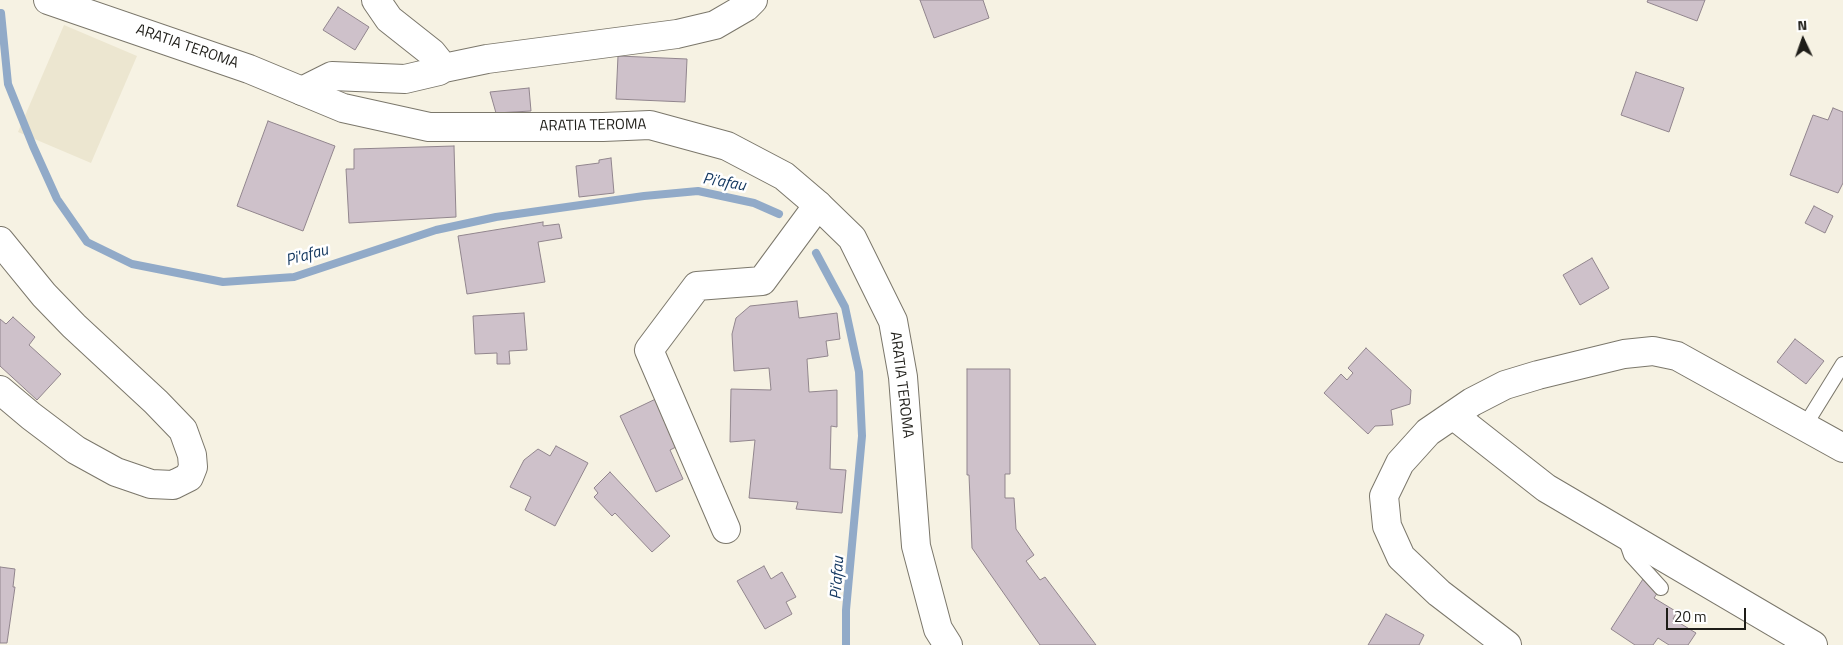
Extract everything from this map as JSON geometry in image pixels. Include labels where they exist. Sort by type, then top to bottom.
[{"type":"street","name":"ARATIA TEROMA","points":[[48,0],[249,69],[343,108],[429,127],[603,127],[650,125],[727,146],[784,176],[852,238],[893,321],[903,377],[916,546],[938,629],[948,645]]},
{"type":"street","points":[[376,0],[389,19],[432,53],[444,68]]},
{"type":"street","points":[[302,91],[332,76],[405,79],[487,59],[676,34],[715,25],[753,0]]},
{"type":"street","points":[[726,529],[649,350],[697,286],[762,281],[818,205]]},
{"type":"street","points":[[0,241],[44,295],[74,326],[156,402],[183,430],[192,455],[193,467],[189,477],[173,485],[151,484],[116,472],[76,450],[0,390]]},
{"type":"street","points":[[1507,645],[1439,593],[1401,557],[1387,526],[1384,496],[1400,463],[1428,432],[1472,402],[1505,385],[1538,375],[1624,354],[1653,351],[1677,356],[1843,448]]},
{"type":"street","points":[[1453,415],[1546,488],[1813,645]]},
{"type":"lane","points":[[1804,427],[1843,364]]},
{"type":"lane","points":[[1623,532],[1631,555],[1661,588]]},
{"type":"shaded area","points":[[64,25],[137,56],[91,163],[18,132]]},
{"type":"building","points":[[920,0],[983,0],[989,18],[934,38]]},
{"type":"building","points":[[1648,0],[1705,0],[1697,21],[1647,2]]},
{"type":"building","points":[[338,7],[369,27],[355,50],[323,30]]},
{"type":"building","points":[[618,56],[687,59],[685,102],[616,99]]},
{"type":"building","points":[[1636,72],[1684,88],[1669,132],[1621,115]]},
{"type":"building","points":[[529,88],[531,111],[496,113],[490,92]]},
{"type":"building","points":[[1833,108],[1843,112],[1843,183],[1838,193],[1790,175],[1813,115],[1828,120]]},
{"type":"building","points":[[268,121],[335,146],[303,231],[237,206]]},
{"type":"building","points":[[454,146],[456,217],[349,223],[346,169],[354,169],[354,149]]},
{"type":"building","points":[[611,158],[614,193],[579,197],[576,166],[599,163],[599,160]]},
{"type":"building","points":[[1814,206],[1833,216],[1825,233],[1805,223]]},
{"type":"building","points":[[543,222],[543,226],[559,224],[562,238],[538,242],[545,282],[467,294],[458,236]]},
{"type":"building","points":[[1592,258],[1609,288],[1580,305],[1563,275]]},
{"type":"building","points":[[797,301],[799,318],[837,313],[840,339],[826,341],[828,356],[807,359],[809,392],[837,390],[837,427],[831,426],[830,469],[846,470],[842,513],[796,509],[798,502],[749,498],[755,440],[730,442],[731,389],[771,390],[769,368],[734,371],[732,334],[736,318],[750,306]]},
{"type":"building","points":[[524,313],[527,350],[509,351],[510,364],[497,364],[497,353],[475,354],[473,316]]},
{"type":"building","points":[[13,317],[35,337],[29,345],[61,374],[37,400],[0,366],[0,319],[6,324]]},
{"type":"building","points":[[1795,339],[1824,361],[1806,384],[1777,362]]},
{"type":"building","points":[[1366,348],[1411,390],[1410,404],[1391,410],[1393,425],[1375,426],[1368,434],[1324,393],[1341,374],[1347,380],[1353,373],[1348,368]]},
{"type":"building","points":[[967,369],[1010,369],[1010,474],[1005,474],[1005,498],[1014,498],[1016,529],[1034,555],[1026,561],[1040,580],[1045,577],[1096,645],[1040,645],[972,548],[969,475],[967,475]]},
{"type":"building","points":[[662,396],[684,443],[670,450],[683,479],[656,492],[620,416]]},
{"type":"building","points":[[556,446],[588,463],[555,526],[525,510],[531,497],[510,487],[524,460],[538,449],[550,456]]},
{"type":"building","points":[[610,472],[670,536],[652,552],[615,513],[612,516],[594,497],[598,493],[594,488]]},
{"type":"building","points":[[764,566],[771,579],[782,572],[796,597],[786,602],[792,614],[765,629],[737,581]]},
{"type":"building","points":[[0,567],[15,569],[13,587],[15,587],[7,643],[0,643]]},
{"type":"building","points":[[1643,579],[1660,589],[1654,598],[1677,612],[1673,619],[1696,633],[1688,645],[1669,645],[1658,638],[1653,645],[1635,645],[1611,629]]},
{"type":"building","points":[[1386,614],[1424,635],[1419,645],[1368,645]]},
{"type":"waterway","name":"Pi'afau","points":[[1,13],[8,84],[57,199],[87,242],[132,264],[223,282],[294,277],[436,230],[496,217],[644,196],[698,191],[754,203],[779,214]]},
{"type":"waterway","name":"Pi'afau","points":[[816,253],[845,307],[859,372],[862,436],[846,610],[846,645]]}]
